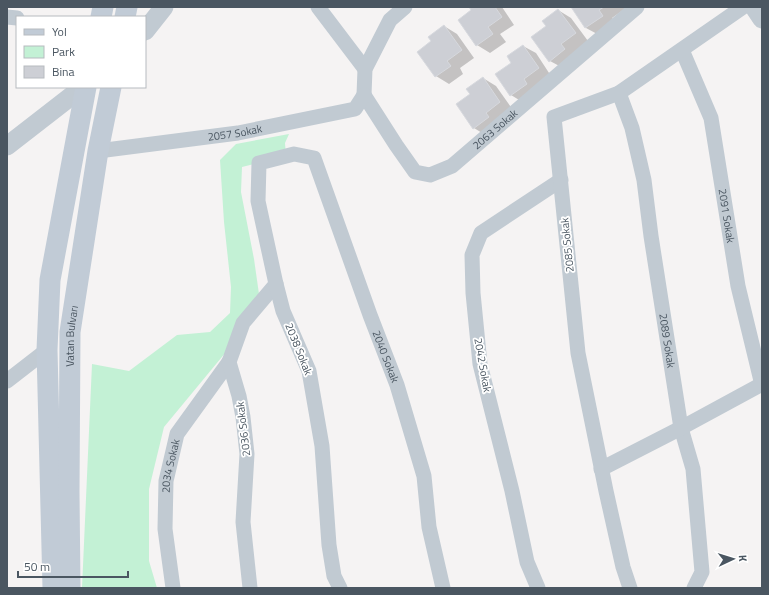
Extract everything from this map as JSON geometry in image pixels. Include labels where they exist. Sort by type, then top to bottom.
[{"type":"main road","name":"Vatan Bulvarı","points":[[53,588],[47,350],[50,280],[84,88]]},
{"type":"main road","name":"Vatan Bulvarı","points":[[70,588],[70,332],[98,150],[111,88]]},
{"type":"street","points":[[146,30],[164,7]]},
{"type":"street","points":[[318,7],[365,69]]},
{"type":"street","points":[[364,95],[365,69],[390,20],[406,7]]},
{"type":"street","name":"2063 Sokak","points":[[364,95],[396,145],[416,172],[430,175],[452,166],[637,7]]},
{"type":"street","name":"2085 Sokak","points":[[630,588],[623,567],[601,469],[578,353],[554,117],[619,93],[743,7]]},
{"type":"street","points":[[754,7],[762,19]]},
{"type":"street","name":"2091 Sokak","points":[[682,50],[711,118],[738,286],[762,384]]},
{"type":"street","points":[[7,146],[83,88]]},
{"type":"street","name":"2089 Sokak","points":[[619,93],[632,128],[644,180],[651,236],[681,428],[692,469],[702,572],[694,588]]},
{"type":"street","name":"2057 Sokak","points":[[98,150],[238,133],[355,109],[364,95]]},
{"type":"street","name":"2040 Sokak","points":[[286,156],[294,154],[314,158],[370,315],[397,385],[424,476],[430,527],[443,588]]},
{"type":"street","name":"2038 Sokak","points":[[286,156],[259,163],[258,201],[283,311],[310,371],[322,446],[329,544],[334,576],[340,588]]},
{"type":"street","name":"2042 Sokak","points":[[538,588],[527,562],[512,491],[480,364],[473,293],[472,255],[481,234],[561,180]]},
{"type":"street","points":[[230,362],[243,322],[276,284]]},
{"type":"street","points":[[7,381],[47,350]]},
{"type":"street","name":"2034 Sokak","points":[[172,588],[165,529],[166,481],[177,434],[230,362]]},
{"type":"street","name":"2036 Sokak","points":[[230,362],[243,417],[247,454],[243,522],[250,588]]},
{"type":"street","points":[[601,469],[762,384]]},
{"type":"green space","points":[[289,134],[285,143],[286,156],[242,167],[241,192],[259,294],[226,352],[164,427],[149,489],[149,561],[157,588],[82,588],[92,364],[129,371],[177,335],[210,332],[230,313],[231,287],[224,222],[220,160],[236,144]]},
{"type":"building","points":[[469,7],[495,7],[502,17],[488,27],[493,34],[476,46],[458,20],[471,10]]},
{"type":"building","points":[[571,7],[604,7],[599,10],[603,16],[585,28]]},
{"type":"building","points":[[558,9],[576,33],[561,44],[565,49],[549,62],[531,37],[546,26],[542,21]]},
{"type":"building","points":[[444,25],[462,50],[447,61],[451,66],[435,77],[417,52],[431,41],[428,37]]},
{"type":"building","points":[[523,45],[539,68],[524,79],[527,84],[510,96],[495,74],[511,63],[507,56]]},
{"type":"building","points":[[483,77],[500,102],[486,113],[489,117],[473,129],[456,104],[470,94],[466,89]]}]
